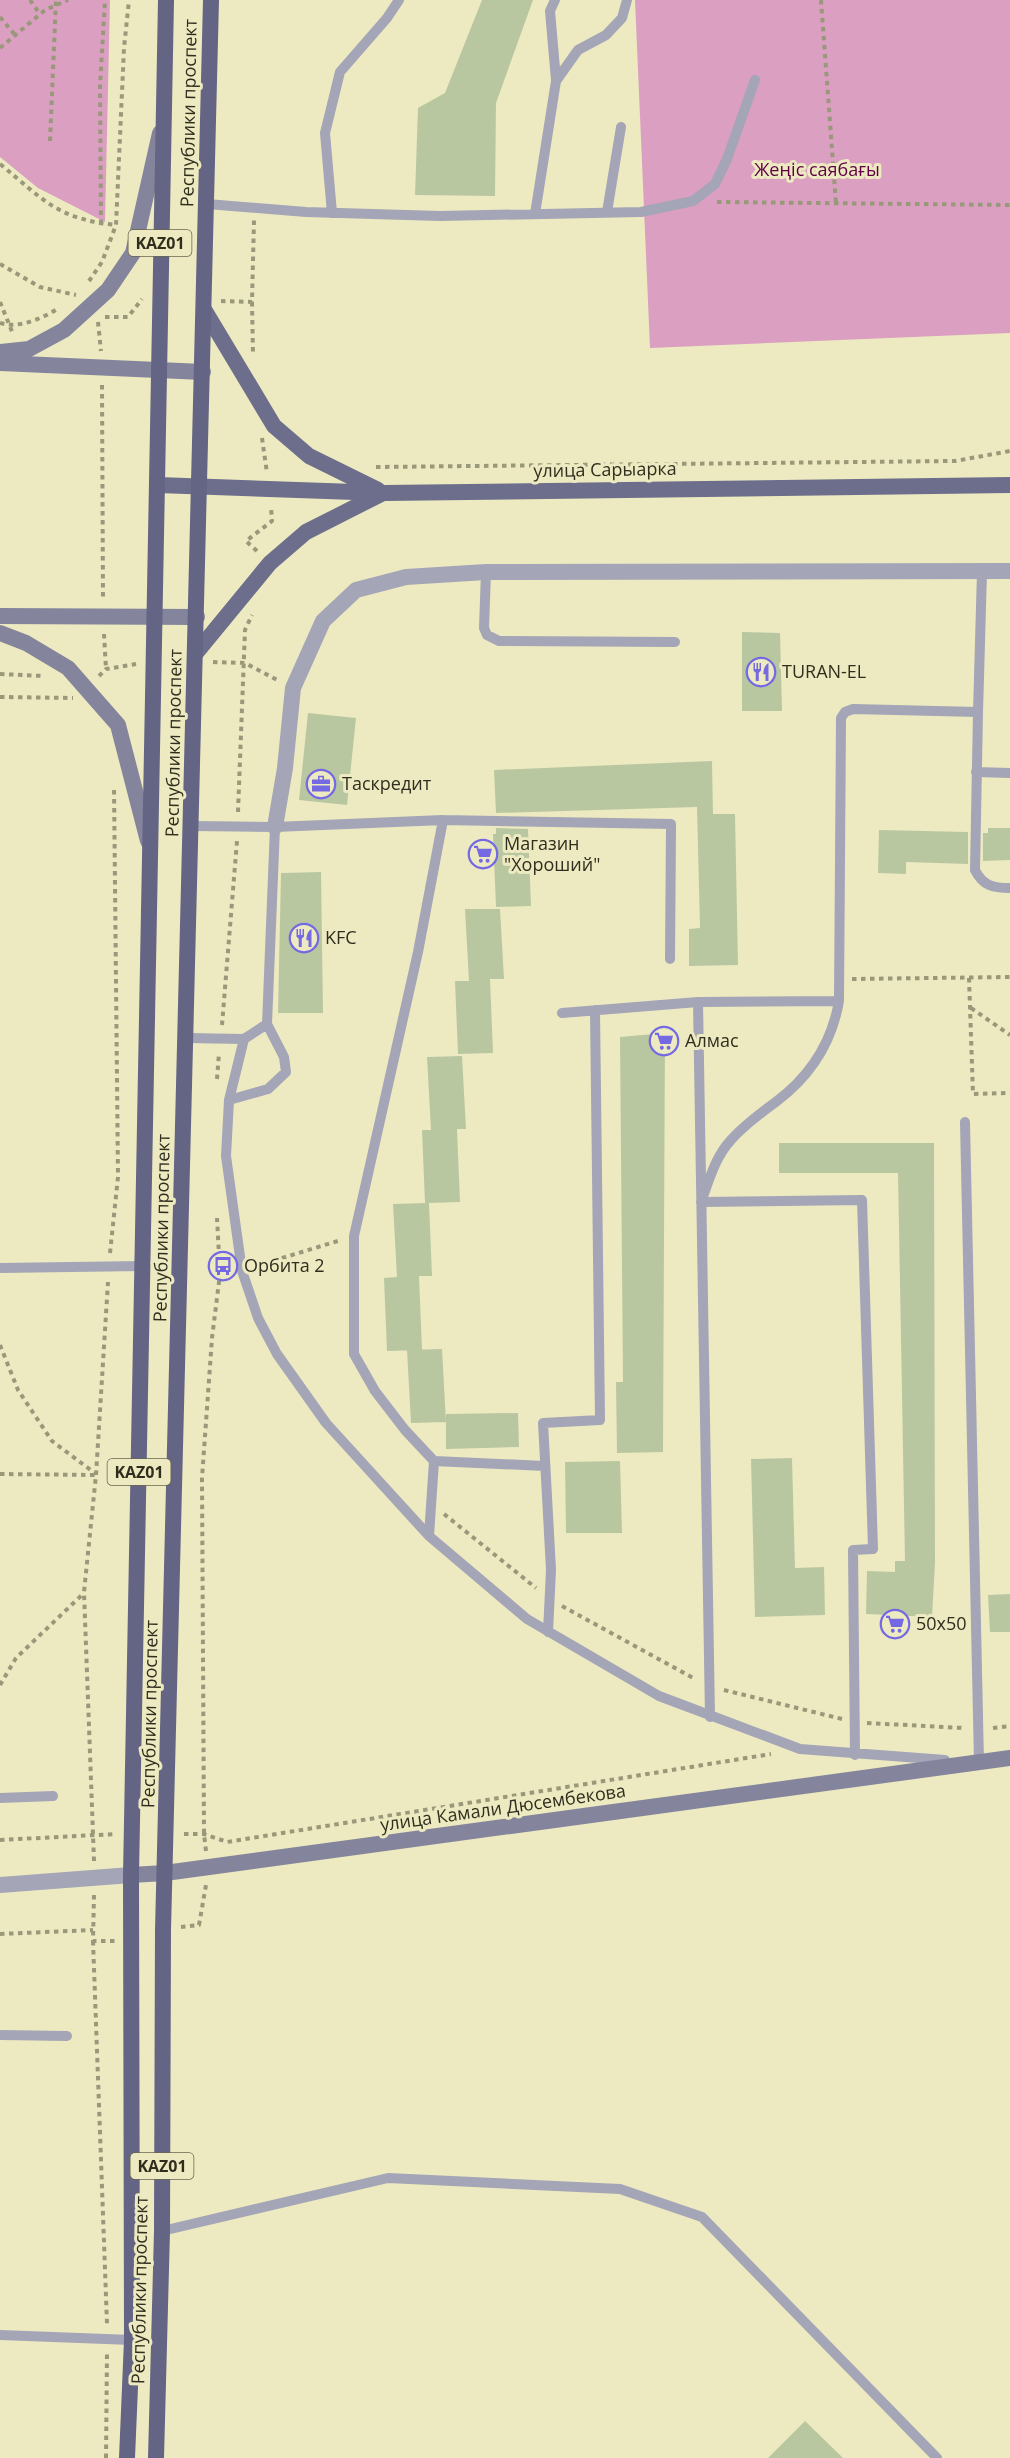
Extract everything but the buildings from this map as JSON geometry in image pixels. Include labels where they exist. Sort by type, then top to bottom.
[{"type":"highway","name":"Республики проспект","points":[[127,2458],[132,2340],[131,1875],[158,485],[157,370],[166,0]]},
{"type":"highway","name":"Республики проспект","points":[[156,2458],[162,2231],[165,1873],[201,488],[211,0]]},
{"type":"main road","points":[[0,352],[20,351],[64,330],[84,301],[108,290],[133,253],[163,118]]},
{"type":"main road","points":[[204,311],[274,426],[309,456],[384,492]]},
{"type":"main road","points":[[0,363],[203,372]]},
{"type":"main road","name":"улица Сарыарка","points":[[158,485],[384,492],[1010,485]]},
{"type":"main road","points":[[196,653],[270,563],[299,538],[384,492]]},
{"type":"main road","points":[[0,616],[197,617]]},
{"type":"main road","points":[[0,633],[26,644],[68,668],[118,725],[150,849]]},
{"type":"main road","name":"улица Камали Дюсембекова","points":[[131,1875],[165,1873],[1010,1758]]},
{"type":"street","points":[[275,827],[285,768],[293,688],[323,621],[356,590],[406,578],[486,572],[1010,571]]},
{"type":"street","name":"улица Камали Дюсембекова","points":[[0,1885],[131,1875]]},
{"type":"lane","points":[[332,213],[325,133],[340,72],[387,18],[399,0]]},
{"type":"lane","points":[[536,214],[556,81],[550,11],[555,0]]},
{"type":"lane","points":[[556,81],[578,50],[606,35],[622,18],[627,0]]},
{"type":"lane","points":[[207,204],[332,213],[440,216],[641,212],[693,201],[715,184],[727,159],[755,80]]},
{"type":"lane","points":[[607,212],[621,127]]},
{"type":"lane","points":[[486,572],[484,628],[487,635],[499,641],[675,642]]},
{"type":"lane","points":[[981,572],[975,870],[980,881],[990,887],[1010,888]]},
{"type":"lane","points":[[701,1202],[714,1165],[730,1141],[780,1099],[806,1073],[826,1046],[836,1022],[839,1001],[841,718],[845,712],[853,709],[978,712]]},
{"type":"lane","points":[[976,772],[1010,773]]},
{"type":"lane","points":[[429,1536],[434,1461],[381,1399],[354,1354],[354,1236],[418,952],[443,820]]},
{"type":"lane","points":[[192,826],[275,827],[443,820],[671,824],[670,959]]},
{"type":"lane","points":[[229,1100],[268,1089],[286,1072],[284,1057],[267,1024],[275,827]]},
{"type":"lane","points":[[562,1013],[698,1002],[839,1001]]},
{"type":"lane","points":[[698,1002],[710,1718]]},
{"type":"lane","points":[[548,1632],[551,1570],[543,1423],[600,1420],[595,1010]]},
{"type":"lane","points":[[186,1038],[244,1039],[267,1024]]},
{"type":"lane","points":[[244,1039],[229,1100],[226,1156],[242,1271],[258,1318],[284,1364],[326,1423],[429,1536],[493,1593],[548,1632],[659,1696],[710,1718],[800,1749],[855,1755],[979,1762],[965,1122]]},
{"type":"lane","points":[[701,1202],[862,1200],[873,1550],[853,1550],[855,1755]]},
{"type":"lane","points":[[0,1268],[142,1266]]},
{"type":"lane","points":[[434,1461],[544,1466]]},
{"type":"lane","points":[[0,1798],[53,1796]]},
{"type":"lane","points":[[0,2035],[67,2036]]},
{"type":"lane","points":[[162,2231],[388,2178],[620,2189],[702,2217],[937,2458]]},
{"type":"lane","points":[[0,2335],[132,2340]]},
{"type":"path","points":[[30,0],[40,14]]},
{"type":"path","points":[[50,141],[56,0]]},
{"type":"path","points":[[0,48],[40,14],[68,0]]},
{"type":"path","points":[[101,224],[100,86],[105,0]]},
{"type":"path","points":[[84,301],[117,225],[124,48],[129,0]]},
{"type":"path","points":[[821,0],[836,204]]},
{"type":"path","points":[[0,17],[15,35]]},
{"type":"path","points":[[0,164],[57,211],[80,220],[117,225]]},
{"type":"path","points":[[688,202],[1010,205]]},
{"type":"path","points":[[0,264],[40,287],[84,301],[98,316],[102,367],[103,616],[106,669]]},
{"type":"path","points":[[70,301],[84,301]]},
{"type":"path","points":[[0,302],[20,351]]},
{"type":"path","points":[[0,323],[10,326],[45,317],[62,306]]},
{"type":"path","points":[[364,468],[955,461],[1010,451]]},
{"type":"path","points":[[216,1086],[238,827],[245,663]]},
{"type":"path","points":[[0,697],[72,699]]},
{"type":"path","points":[[839,980],[1010,977]]},
{"type":"path","points":[[969,978],[973,1094],[1010,1093]]},
{"type":"path","points":[[970,1008],[1010,1035]]},
{"type":"path","points":[[204,1834],[202,1478],[212,1338],[220,1274],[217,1215]]},
{"type":"path","points":[[242,1271],[354,1236]]},
{"type":"path","points":[[0,1345],[18,1390],[52,1441],[96,1474],[0,1474]]},
{"type":"path","points":[[0,1684],[15,1658],[84,1592]]},
{"type":"path","points":[[167,1834],[204,1834],[227,1842],[800,1749]]},
{"type":"path","points":[[0,1840],[132,1834]]},
{"type":"path","points":[[0,1934],[93,1930]]},
{"type":"path","points":[[93,1941],[107,2339],[106,2458]]},
{"type":"green space","points":[[0,0],[110,0],[105,222],[38,188],[0,157]]},
{"type":"green space","name":"Жеңіс саябағы","points":[[635,0],[1010,0],[1010,333],[650,348]]},
{"type":"place","name":"TURAN-EL","points":[[761,672]]},
{"type":"place","name":"Таскредит","points":[[321,784]]},
{"type":"place","name":"Магазин \"Хороший\"","points":[[483,854]]},
{"type":"place","name":"KFC","points":[[304,938]]},
{"type":"place","name":"Алмас","points":[[664,1041]]},
{"type":"place","name":"Орбита 2","points":[[223,1266]]},
{"type":"place","name":"50х50","points":[[895,1624]]}]
